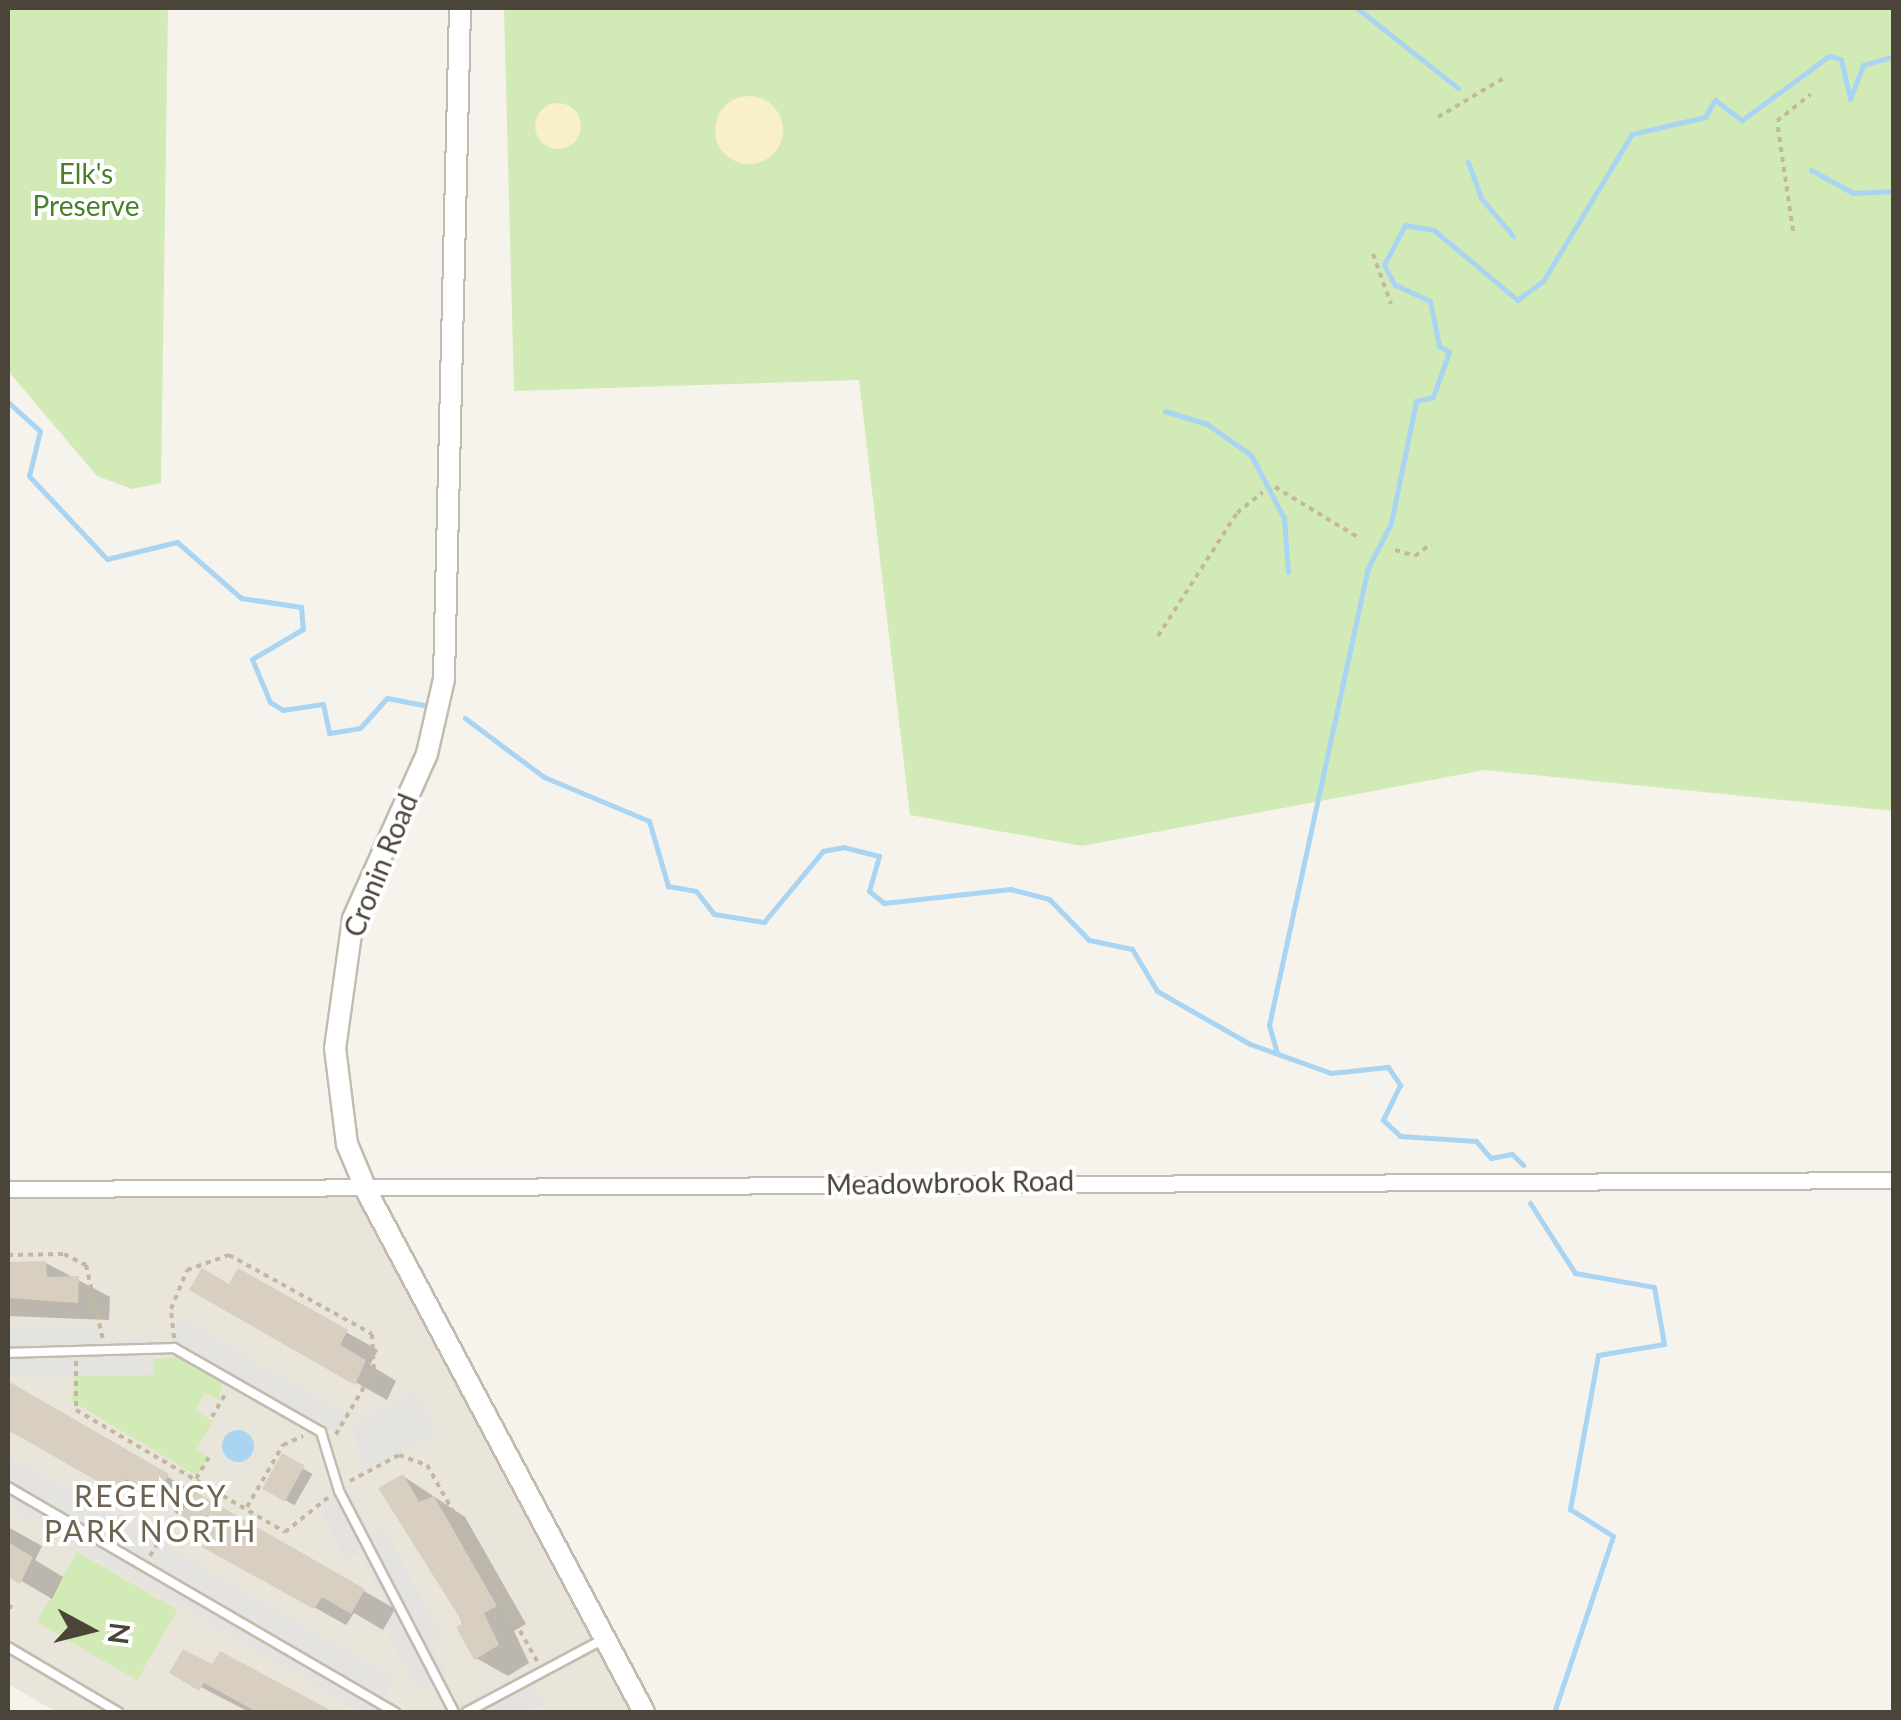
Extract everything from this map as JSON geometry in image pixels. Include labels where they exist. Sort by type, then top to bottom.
[{"type":"street","name":"Cronin Road","points":[[460,8],[444,679],[426,754],[353,919],[338,984],[347,1144],[368,1194],[644,1712]]},
{"type":"street","name":"Meadowbrook Road","points":[[8,1189],[368,1194],[1149,1178],[1894,1180]]},
{"type":"lane","points":[[8,1353],[174,1348],[234,1378],[311,1426],[332,1450],[339,1491],[454,1712]]},
{"type":"lane","points":[[8,1487],[395,1712]]},
{"type":"lane","points":[[467,1712],[605,1638]]},
{"type":"lane","points":[[8,1646],[118,1712]]},
{"type":"path","points":[[1438,117],[1508,76]]},
{"type":"path","points":[[1793,231],[1777,120],[1811,94]]},
{"type":"path","points":[[1374,254],[1371,269],[1391,304]]},
{"type":"path","points":[[1275,487],[1361,540]]},
{"type":"path","points":[[1158,636],[1237,513],[1263,492]]},
{"type":"path","points":[[1395,550],[1416,556],[1431,544]]},
{"type":"path","points":[[8,1255],[64,1254],[86,1266],[100,1294],[104,1351]]},
{"type":"path","points":[[174,1348],[178,1284],[202,1262],[230,1256],[372,1334],[374,1370],[332,1450]]},
{"type":"path","points":[[77,1352],[76,1410],[198,1476],[286,1532],[339,1491],[399,1456],[428,1466],[542,1672]]},
{"type":"path","points":[[212,1416],[234,1378]]},
{"type":"path","points":[[247,1507],[272,1460],[311,1426]]},
{"type":"path","points":[[144,1566],[210,1457]]},
{"type":"path","points":[[8,1605],[14,1608]]},
{"type":"shaded area","name":"REGENCY PARK NORTH","points":[[8,1191],[368,1194],[644,1712],[56,1712],[8,1684]]},
{"type":"shaded area","points":[[182,1318],[348,1416],[340,1431],[300,1428],[190,1363],[171,1337]]},
{"type":"shaded area","points":[[99,1326],[100,1341],[152,1339],[154,1375],[8,1377],[8,1327]]},
{"type":"shaded area","points":[[414,1391],[437,1433],[362,1473],[353,1424]]},
{"type":"shaded area","points":[[8,1455],[395,1678],[376,1712],[363,1712],[8,1507]]},
{"type":"shaded area","points":[[349,1488],[371,1535],[385,1529],[443,1638],[431,1645],[448,1677],[418,1693],[381,1622],[392,1614],[359,1554],[345,1560],[316,1500]]},
{"type":"shaded area","points":[[528,1670],[543,1704],[527,1712],[444,1712]]},
{"type":"green space","name":"Elk's Preserve","points":[[8,8],[168,8],[161,483],[132,489],[97,476],[8,371]]},
{"type":"green space","points":[[504,8],[1893,8],[1893,811],[1484,770],[1082,846],[910,815],[859,380],[514,391]]},
{"type":"green space","points":[[185,1356],[222,1382],[219,1400],[205,1393],[195,1410],[213,1421],[197,1449],[209,1457],[197,1476],[72,1401],[74,1376],[154,1375],[153,1359]]},
{"type":"green space","points":[[77,1552],[177,1610],[137,1680],[36,1622]]},
{"type":"sand","points":[[749,96],[773,106],[783,130],[773,154],[749,164],[725,154],[715,130],[725,106]]},
{"type":"sand","points":[[558,103],[574,110],[581,126],[574,142],[558,149],[542,142],[535,126],[542,110]]},
{"type":"water","points":[[238,1430],[249,1435],[254,1446],[249,1457],[238,1462],[227,1457],[222,1446],[227,1435]]},
{"type":"building","points":[[46,1261],[47,1277],[79,1276],[78,1303],[8,1298],[8,1262]]},
{"type":"building","points":[[202,1268],[229,1284],[238,1268],[348,1330],[340,1345],[366,1360],[355,1385],[189,1290]]},
{"type":"building","points":[[8,1381],[169,1474],[156,1497],[126,1479],[118,1493],[8,1430]]},
{"type":"building","points":[[282,1453],[305,1466],[285,1501],[262,1489]]},
{"type":"building","points":[[403,1474],[419,1502],[434,1496],[497,1606],[484,1613],[499,1645],[474,1660],[456,1627],[463,1623],[378,1488]]},
{"type":"building","points":[[194,1491],[365,1589],[351,1614],[322,1597],[314,1609],[202,1547],[209,1534],[180,1515]]},
{"type":"building","points":[[8,1542],[33,1557],[20,1584],[8,1577]]},
{"type":"building","points":[[183,1649],[212,1664],[220,1651],[334,1712],[257,1712],[204,1683],[199,1691],[169,1673]]},
{"type":"waterway","points":[[1357,8],[1458,88]]},
{"type":"waterway","points":[[1277,1053],[1269,1025],[1367,570],[1391,523],[1416,401],[1433,397],[1449,352],[1439,346],[1430,301],[1395,285],[1384,265],[1405,225],[1434,230],[1517,300],[1543,281],[1632,134],[1705,117],[1715,100],[1742,120],[1829,56],[1841,59],[1850,99],[1863,65],[1894,56]]},
{"type":"waterway","points":[[1468,162],[1481,198],[1513,236]]},
{"type":"waterway","points":[[1811,170],[1853,193],[1894,191]]},
{"type":"waterway","points":[[8,402],[40,431],[29,476],[107,559],[177,542],[241,598],[301,607],[303,629],[252,659],[270,702],[283,710],[323,704],[329,733],[360,728],[387,698],[424,705]]},
{"type":"waterway","points":[[1165,411],[1207,424],[1251,455],[1284,518],[1288,572]]},
{"type":"waterway","points":[[465,718],[544,777],[649,821],[668,886],[696,891],[714,914],[764,922],[823,851],[843,847],[879,856],[869,891],[884,903],[1010,889],[1049,899],[1089,940],[1132,949],[1157,991],[1250,1044],[1331,1073],[1388,1067],[1400,1085],[1383,1120],[1400,1136],[1476,1141],[1491,1158],[1512,1154],[1523,1165]]},
{"type":"waterway","points":[[1530,1203],[1575,1273],[1654,1287],[1664,1344],[1598,1355],[1570,1509],[1613,1536],[1554,1712]]},
{"type":"district","name":"REGENCY PARK NORTH","points":[[151,1512]]}]
